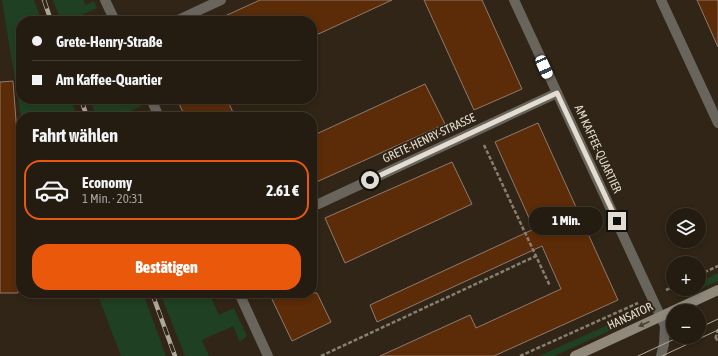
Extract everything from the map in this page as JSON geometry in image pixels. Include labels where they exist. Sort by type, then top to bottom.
[{"type":"street","points":[[106,0],[113,16]]},
{"type":"street","points":[[187,16],[221,0]]},
{"type":"street","name":"AM KAFFEE-QUARTIER","points":[[514,0],[661,316],[665,326],[664,344],[661,356]]},
{"type":"street","points":[[661,0],[718,123]]},
{"type":"street","name":"GRETE-HENRY-STRASSE","points":[[317,205],[557,93]]},
{"type":"street","name":"HANSATOR","points":[[575,356],[718,290]]},
{"type":"street","points":[[241,298],[268,356]]},
{"type":"path","points":[[483,143],[550,286]]},
{"type":"path","points":[[321,356],[536,256]]},
{"type":"path","points":[[706,272],[718,266]]},
{"type":"path","points":[[520,356],[652,296]]},
{"type":"path","points":[[718,329],[715,340],[718,339]]},
{"type":"green space","points":[[2,0],[34,0],[40,16],[16,16],[16,86]]},
{"type":"green space","points":[[53,0],[83,0],[86,5],[94,1],[97,8],[82,16],[59,16]]},
{"type":"green space","points":[[19,104],[73,104],[75,112],[20,112]]},
{"type":"green space","points":[[92,104],[124,104],[125,106],[129,104],[143,105],[129,112],[94,112]]},
{"type":"green space","points":[[718,273],[718,281],[706,287],[706,279]]},
{"type":"green space","points":[[99,298],[145,298],[166,356],[121,356]]},
{"type":"green space","points":[[162,298],[211,298],[219,315],[234,308],[247,336],[240,342],[233,326],[202,340],[209,356],[185,356]]},
{"type":"green space","points":[[614,322],[616,328],[554,356],[539,356]]},
{"type":"building","points":[[260,0],[392,0],[317,35],[317,16],[225,16]]},
{"type":"building","points":[[424,0],[482,0],[522,89],[474,110]]},
{"type":"building","points":[[697,0],[718,0],[718,47]]},
{"type":"building","points":[[13,81],[16,121],[16,293],[0,293],[0,82]]},
{"type":"building","points":[[425,84],[445,124],[317,182],[317,134]]},
{"type":"building","points":[[179,104],[229,104],[233,112],[183,112]]},
{"type":"building","points":[[538,123],[618,300],[494,356],[380,356],[470,315],[476,328],[561,289],[542,246],[377,322],[370,305],[534,229],[495,142]]},
{"type":"building","points":[[452,162],[472,204],[345,263],[325,218]]},
{"type":"building","points":[[317,293],[331,322],[292,341],[271,298],[317,298]]},
{"type":"tram line","points":[[706,325],[718,319]]},
{"type":"tram line","points":[[662,356],[718,330]]},
{"type":"tram line","points":[[638,356],[666,343]]},
{"type":"railway","points":[[44,0],[49,16]]},
{"type":"railway","points":[[83,104],[85,112]]},
{"type":"railway","points":[[154,298],[175,356]]},
{"type":"route","points":[[370,180],[557,93],[617,221]]}]
